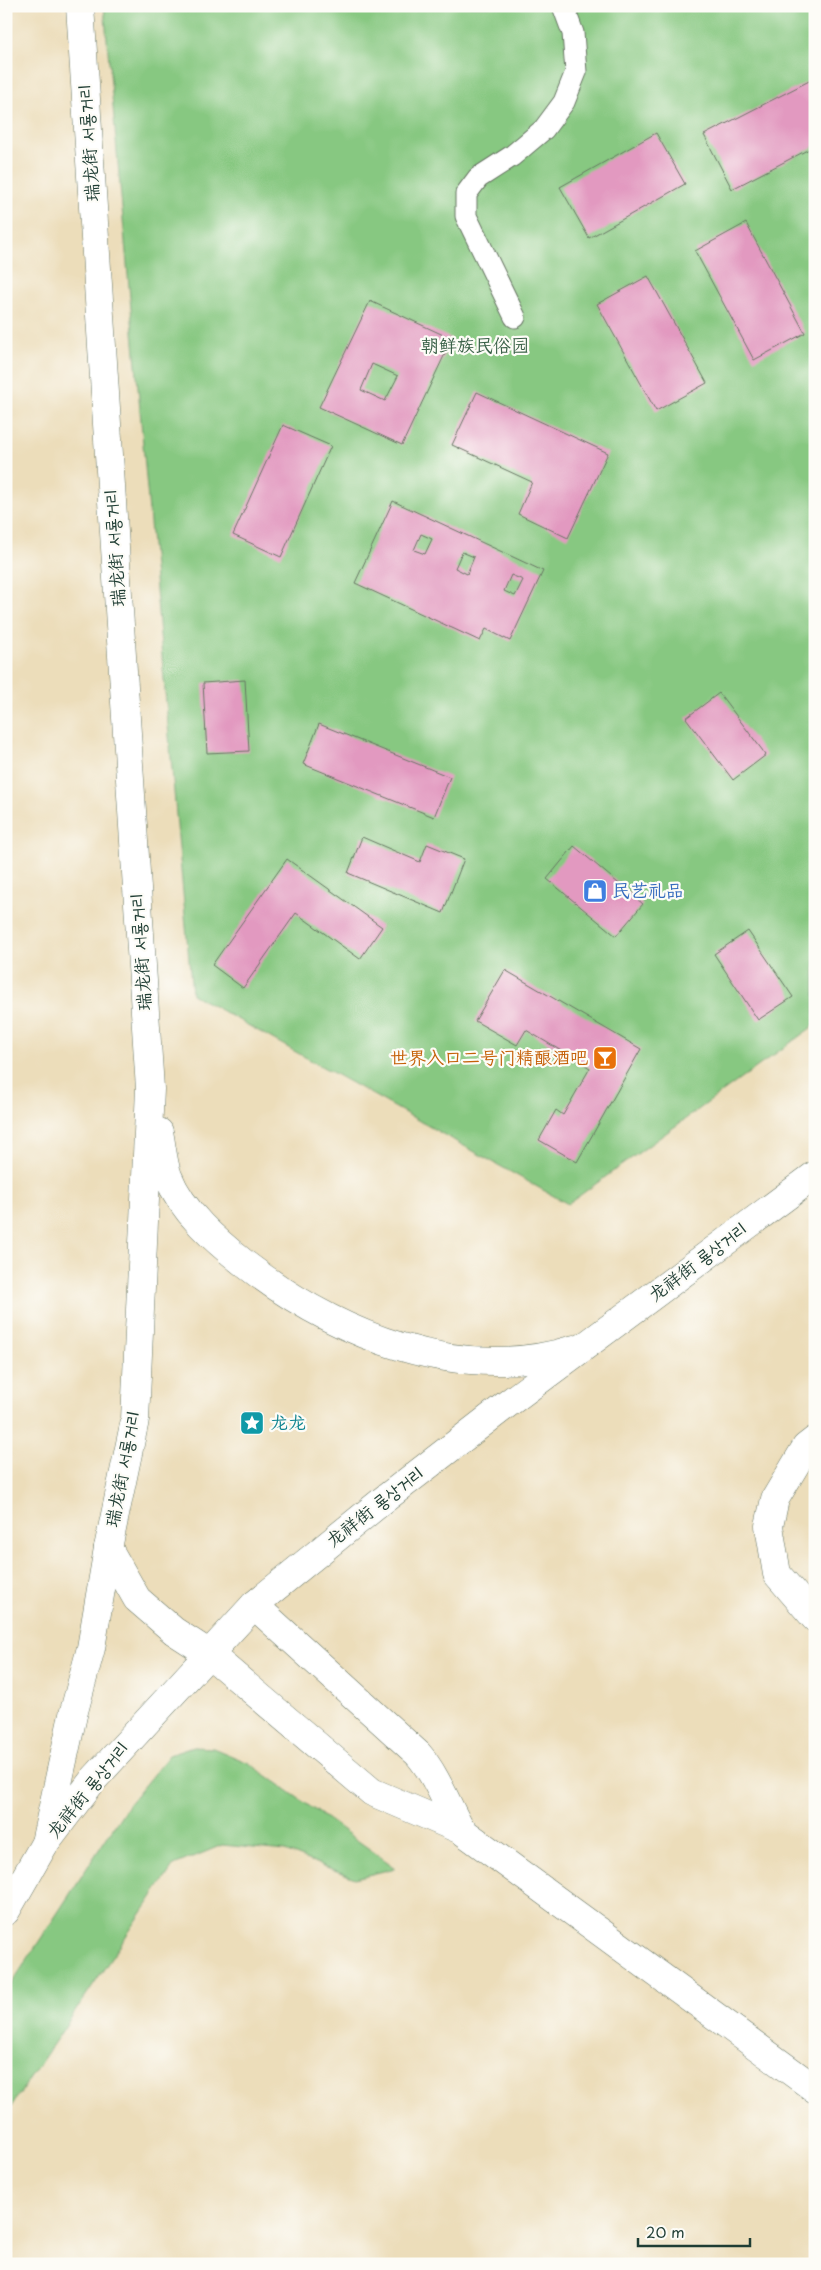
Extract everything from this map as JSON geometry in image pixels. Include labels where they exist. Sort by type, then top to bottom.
[{"type":"street","name":"瑞龙街 서룡거리","points":[[45,1842],[73,1715],[91,1648],[108,1548],[135,1420],[150,1089],[80,6]]},
{"type":"street","name":"瑞龙街 서룡거리","points":[[150,1089],[168,1176],[185,1206],[223,1246],[264,1278],[307,1307],[358,1333],[398,1346],[436,1355],[486,1361],[520,1361],[556,1354],[591,1344]]},
{"type":"street","name":"龙祥街 룡상거리","points":[[6,1911],[45,1842],[93,1780],[254,1605],[382,1501],[815,1175]]},
{"type":"street","points":[[815,1440],[806,1447],[774,1499],[769,1526],[777,1574],[815,1618]]},
{"type":"street","points":[[108,1548],[137,1599],[174,1631],[208,1653],[372,1792],[461,1830],[815,2089]]},
{"type":"street","points":[[254,1605],[418,1754],[434,1775],[440,1792],[461,1830]]},
{"type":"lane","points":[[516,317],[466,216],[466,194],[478,178],[512,156],[544,129],[564,102],[576,72],[573,33],[563,6]]},
{"type":"green space","name":"朝鲜族民俗园","points":[[104,6],[815,6],[815,1025],[568,1204],[192,994]]},
{"type":"green space","points":[[193,1747],[213,1748],[249,1763],[396,1868],[355,1878],[285,1851],[222,1845],[174,1865],[6,2114],[6,1992],[128,1805],[169,1755]]},
{"type":"building","points":[[815,78],[815,146],[732,189],[704,135]]},
{"type":"building","points":[[656,133],[685,184],[589,238],[560,187]]},
{"type":"building","points":[[746,223],[805,333],[754,360],[695,251]]},
{"type":"building","points":[[648,276],[707,383],[656,411],[597,304]]},
{"type":"building","points":[[370,301],[452,339],[402,445],[319,407]],"holes":[[[372,364],[398,376],[385,401],[361,390]]]},
{"type":"building","points":[[477,392],[608,453],[568,538],[518,514],[532,482],[452,445]]},
{"type":"building","points":[[283,425],[331,446],[281,557],[233,535]]},
{"type":"building","points":[[393,501],[543,571],[510,641],[486,629],[480,641],[355,583]],"holes":[[[421,534],[432,539],[425,554],[414,550]],[[462,552],[474,557],[467,574],[455,568]],[[511,575],[523,580],[515,596],[504,591]]]},
{"type":"building","points":[[245,680],[249,751],[207,753],[203,683]]},
{"type":"building","points":[[719,693],[766,755],[733,780],[686,718]]},
{"type":"building","points":[[319,724],[450,777],[434,817],[303,764]]},
{"type":"building","points":[[362,837],[420,862],[427,844],[464,859],[443,913],[348,873]]},
{"type":"building","name":"民艺礼品","points":[[574,846],[643,904],[616,936],[547,879]]},
{"type":"building","points":[[287,859],[382,927],[360,959],[296,913],[243,988],[212,965]]},
{"type":"building","points":[[748,931],[793,997],[758,1020],[714,954]]},
{"type":"building","name":"世界入口二号门精酿酒吧","points":[[505,970],[641,1049],[577,1162],[539,1140],[556,1110],[563,1115],[590,1068],[526,1030],[517,1045],[475,1021]]},
{"type":"place","name":"民艺礼品","points":[[595,891]]},
{"type":"place","name":"世界入口二号门精酿酒吧","points":[[605,1058]]},
{"type":"place","name":"龙龙","points":[[252,1423]]}]
